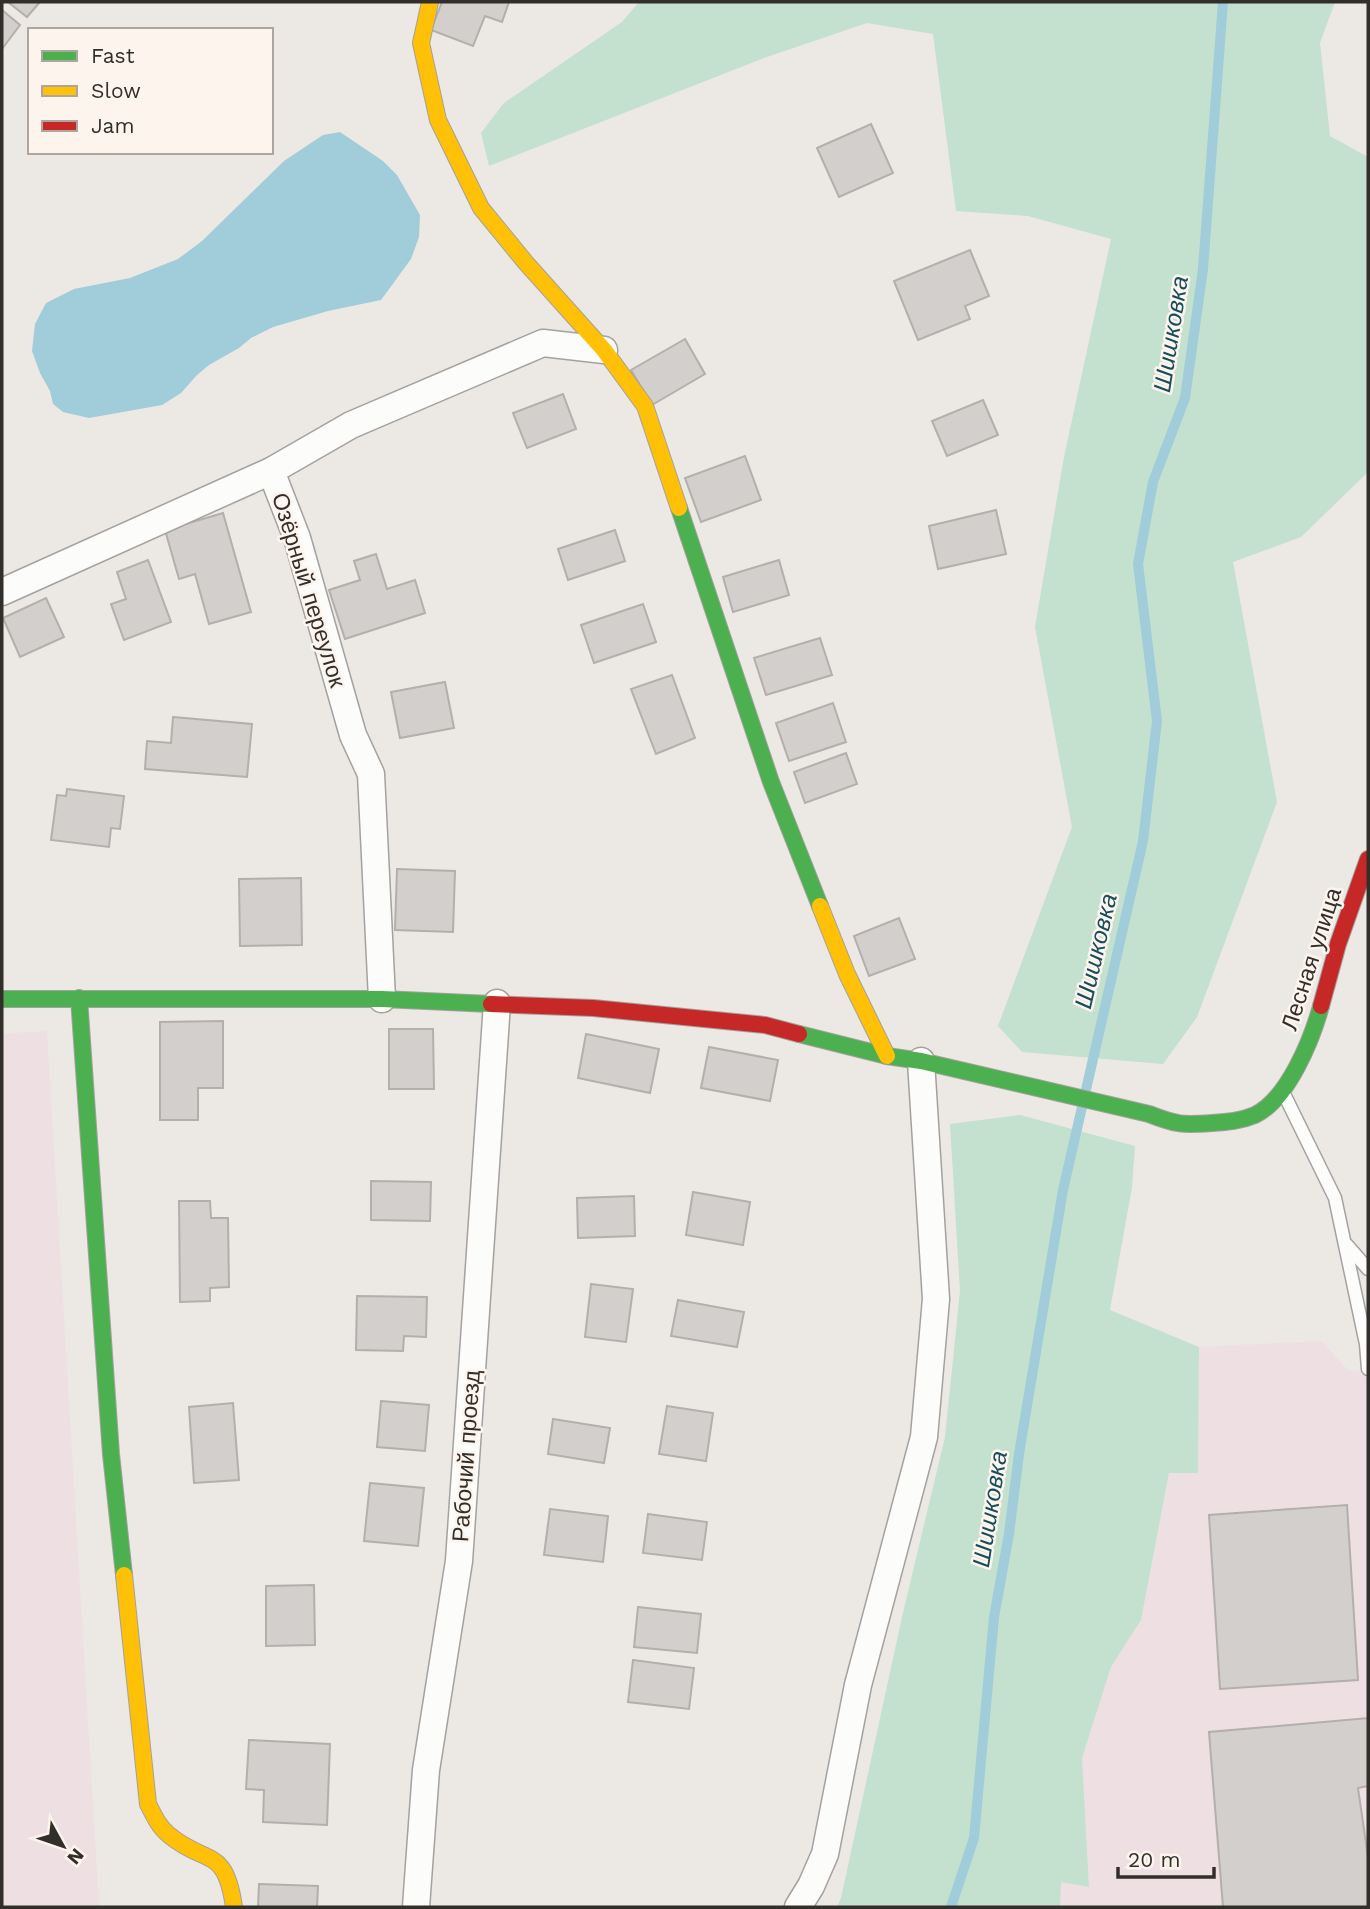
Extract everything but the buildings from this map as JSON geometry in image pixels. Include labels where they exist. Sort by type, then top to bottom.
[{"type":"street","points":[[430,2],[421,43],[438,120],[481,208],[604,351],[645,406],[771,782],[847,974],[887,1056]]},
{"type":"street","points":[[271,471],[351,425],[543,342],[604,351]]},
{"type":"street","name":"Озёрный переулок","points":[[2,592],[271,471],[297,538],[353,735],[371,774],[382,999]]},
{"type":"street","name":"Лесная улица","points":[[2,999],[382,999],[593,1008],[765,1025],[887,1056],[921,1061],[1149,1114],[1177,1125],[1232,1122],[1257,1114],[1283,1092],[1315,1028],[1338,944],[1368,859]]},
{"type":"street","points":[[79,998],[111,1454],[148,1804],[159,1825],[176,1840],[212,1857],[218,1863],[233,1888],[234,1907]]},
{"type":"street","name":"Рабочий проезд","points":[[416,1907],[426,1770],[459,1561],[497,1003]]},
{"type":"street","points":[[798,1907],[825,1854],[858,1685],[924,1437],[936,1299],[921,1061]]},
{"type":"lane","points":[[1283,1092],[1335,1198],[1366,1344],[1368,1369]]},
{"type":"lane","points":[[1345,1242],[1368,1269]]},
{"type":"shaded area","points":[[47,1031],[99,1907],[2,1907],[2,1034]]},
{"type":"shaded area","points":[[1321,1341],[1348,1370],[1368,1372],[1368,1907],[1060,1907],[1061,1881],[1089,1886],[1082,1758],[1111,1667],[1141,1620],[1169,1472],[1198,1472],[1199,1347]]},
{"type":"green space","points":[[639,2],[1335,2],[1320,43],[1330,136],[1368,157],[1368,472],[1301,537],[1233,562],[1277,802],[1197,1017],[1163,1064],[1022,1052],[998,1026],[1072,827],[1035,627],[1064,457],[1111,239],[1028,216],[956,211],[933,34],[867,23],[764,58],[489,166],[481,133],[504,103],[622,22]]},
{"type":"green space","points":[[1020,1115],[1135,1146],[1132,1187],[1110,1310],[1199,1347],[1198,1473],[1169,1473],[1141,1620],[1111,1667],[1082,1758],[1089,1887],[1061,1882],[1060,1907],[837,1907],[945,1437],[960,1291],[950,1124]]},
{"type":"water","points":[[340,132],[383,161],[397,175],[420,215],[419,237],[411,259],[381,300],[328,311],[273,327],[209,365],[181,393],[162,405],[89,418],[63,412],[53,404],[32,351],[35,324],[46,303],[74,289],[130,278],[178,259],[202,241],[284,161],[323,135]]},
{"type":"waterway","name":"Шишковка","points":[[951,1907],[974,1838],[994,1617],[1063,1190],[1143,841],[1157,721],[1138,564],[1153,482],[1185,398],[1203,269],[1223,2]]},
{"type":"traffic: fast","points":[[679,508],[771,782],[820,906]]},
{"type":"traffic: fast","points":[[79,998],[111,1454],[124,1575]]},
{"type":"traffic: fast","points":[[2,999],[382,999],[491,1004]]},
{"type":"traffic: fast","points":[[799,1034],[1149,1114],[1173,1122],[1202,1124],[1244,1119],[1267,1107],[1278,1096],[1297,1067],[1312,1035],[1321,1006]]},
{"type":"traffic: slow","points":[[430,2],[421,43],[438,120],[481,208],[604,350],[645,406],[679,508]]},
{"type":"traffic: slow","points":[[820,906],[847,974],[887,1056]]},
{"type":"traffic: slow","points":[[124,1575],[148,1804],[169,1835],[219,1865],[230,1887],[234,1907]]},
{"type":"traffic: jam","points":[[1321,1006],[1338,944],[1368,859]]},
{"type":"traffic: jam","points":[[491,1004],[593,1008],[765,1025],[799,1034]]}]
